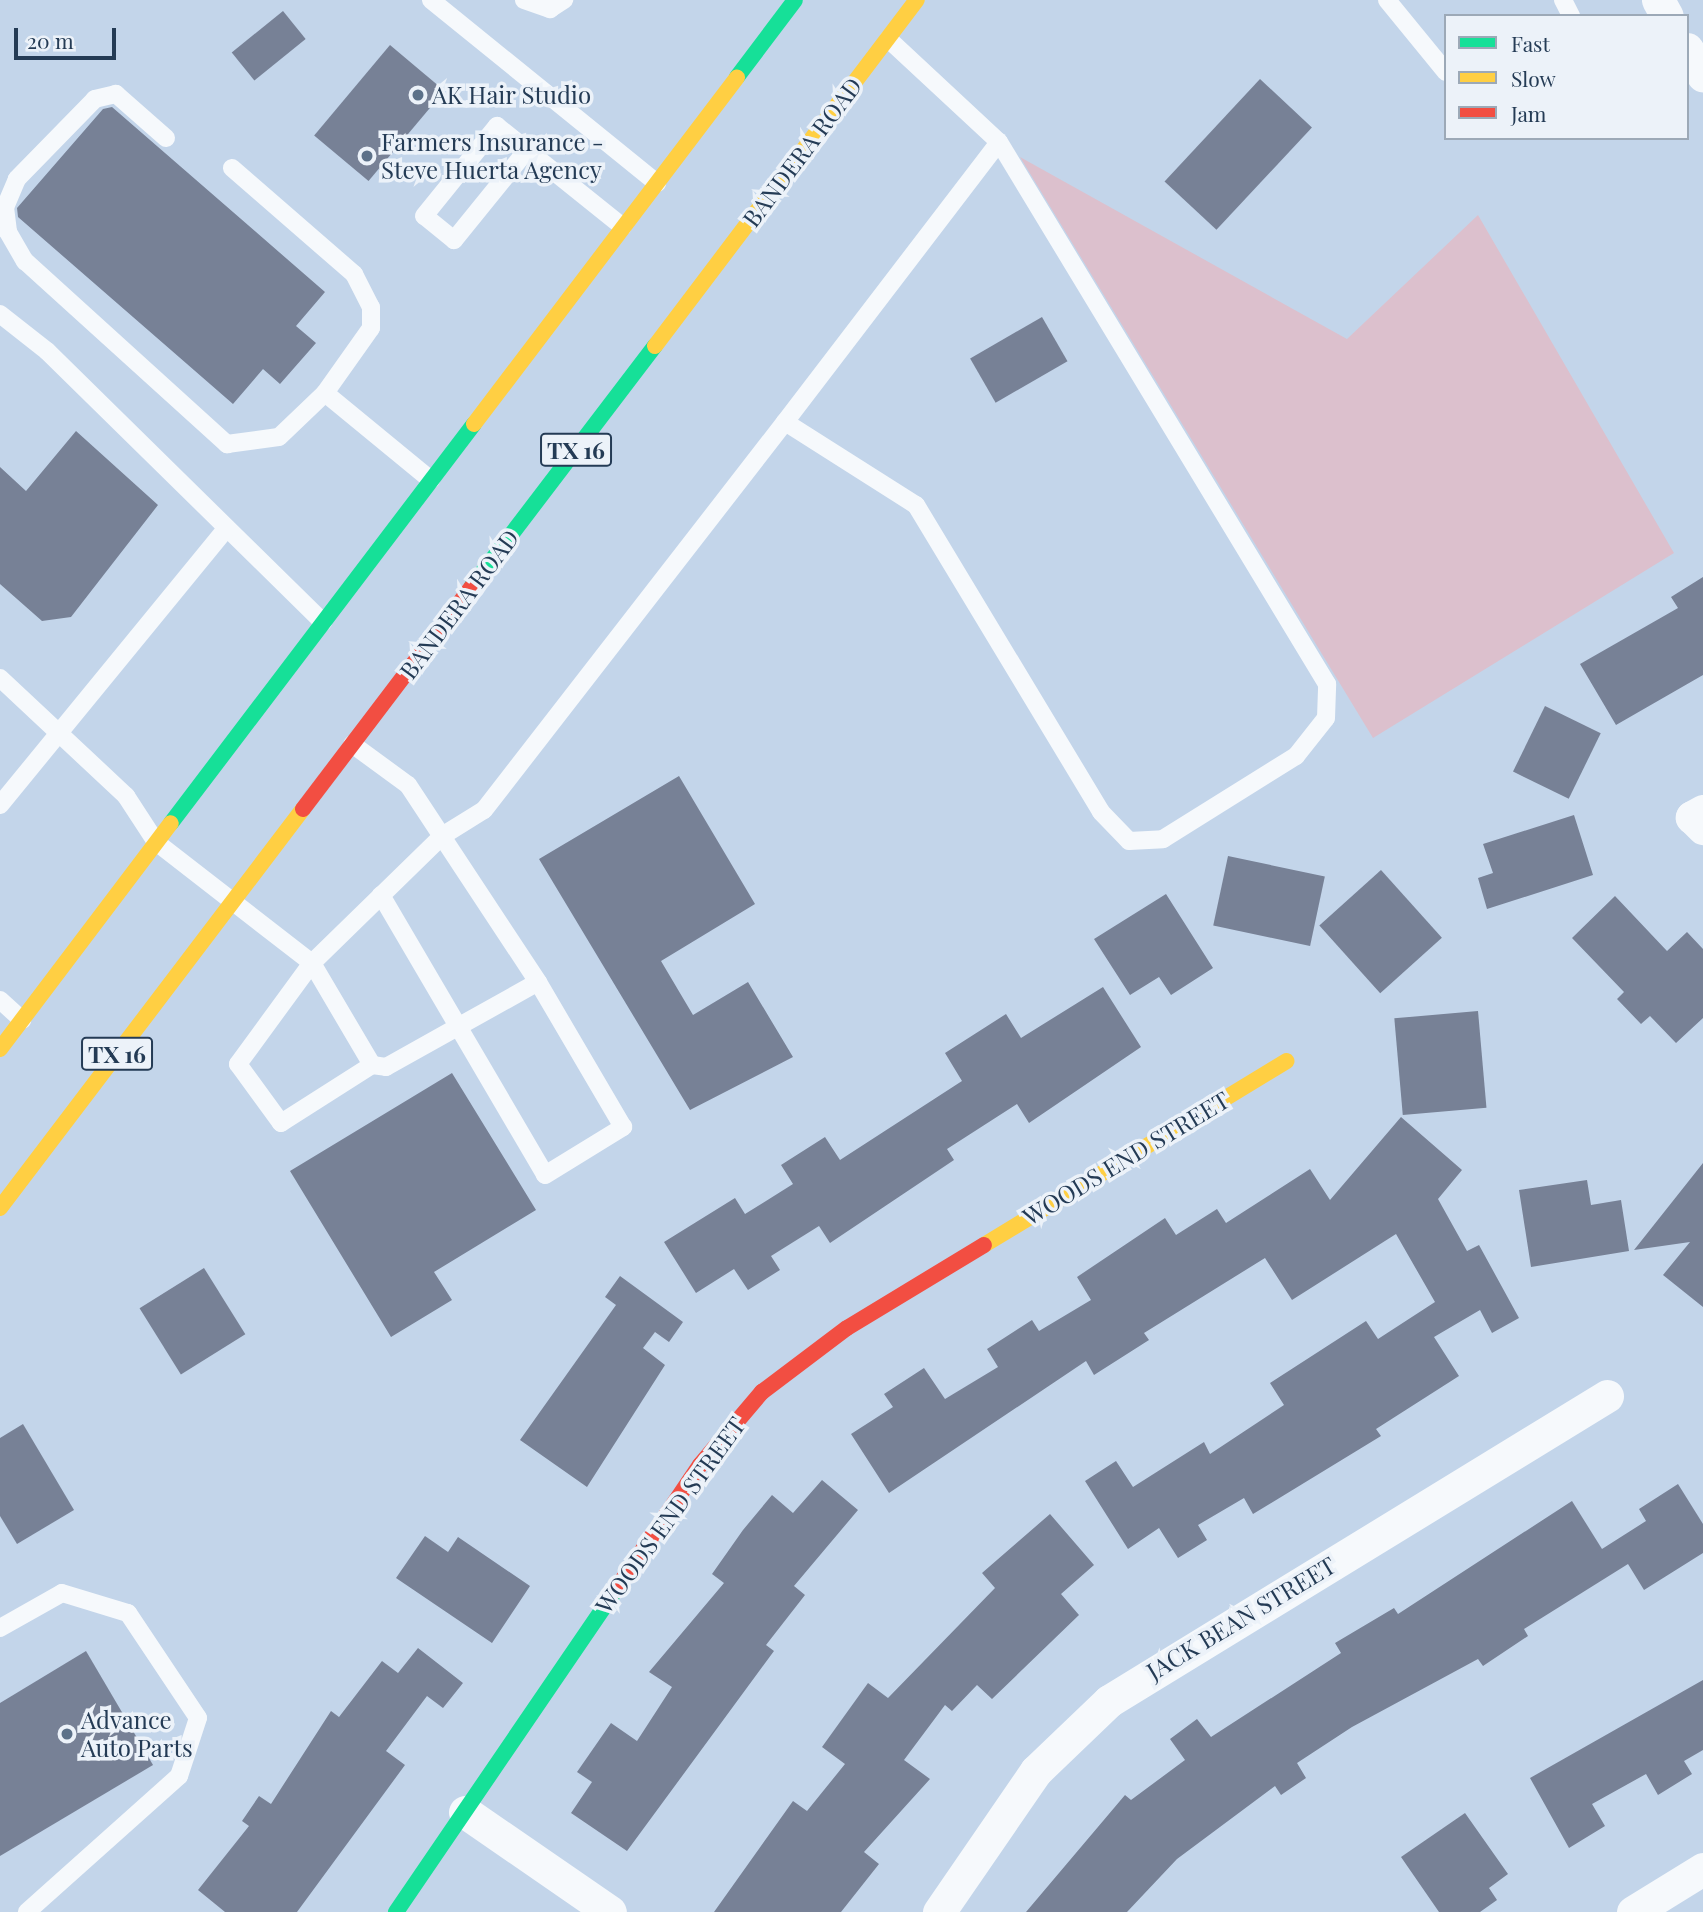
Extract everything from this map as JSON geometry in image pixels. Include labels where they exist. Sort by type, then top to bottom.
[{"type":"main road","points":[[0,1049],[795,0]]},
{"type":"main road","name":"BANDERA ROAD","points":[[0,1208],[917,0]]},
{"type":"main road","name":"WOODS END STREET","points":[[396,1912],[699,1465],[762,1392],[847,1328],[1287,1061]]},
{"type":"street","points":[[1689,52],[1703,76]]},
{"type":"street","name":"JACK BEAN STREET","points":[[939,1912],[1036,1771],[1109,1701],[1607,1396]]},
{"type":"street","points":[[465,1812],[610,1912]]},
{"type":"street","points":[[1633,1912],[1703,1869]]},
{"type":"lane","points":[[431,0],[657,183]]},
{"type":"lane","points":[[524,0],[550,9],[564,0]]},
{"type":"lane","points":[[1395,3],[1444,69]]},
{"type":"lane","points":[[785,422],[916,505],[1101,813],[1129,841],[1163,839],[1208,811],[1296,756],[1326,718],[1327,684],[999,142],[888,39]]},
{"type":"lane","points":[[166,138],[116,94],[94,99],[17,179],[5,207],[8,232],[25,261],[227,444],[279,437],[325,393],[371,328],[372,307],[354,274],[232,168]]},
{"type":"lane","points":[[527,150],[454,240],[424,216],[497,126],[527,150],[623,227]]},
{"type":"lane","points":[[538,982],[398,1062],[372,1065],[281,1123],[238,1064],[312,962],[442,836],[484,810],[999,142]]},
{"type":"lane","points":[[0,314],[47,351],[323,622]]},
{"type":"lane","points":[[325,393],[431,480]]},
{"type":"lane","points":[[0,804],[227,528]]},
{"type":"lane","points":[[0,678],[61,732],[126,796],[156,842],[312,962],[372,1065]]},
{"type":"lane","points":[[352,744],[408,785],[538,982],[623,1127],[545,1175],[381,895]]},
{"type":"lane","points":[[0,1000],[22,1020]]},
{"type":"lane","points":[[0,1628],[62,1593],[128,1613],[198,1718],[179,1776],[27,1912]]},
{"type":"shaded area","points":[[1020,157],[1347,339],[1478,215],[1674,553],[1373,738]]},
{"type":"building","points":[[283,11],[306,39],[254,81],[232,53]]},
{"type":"building","points":[[390,45],[444,91],[369,181],[314,135]]},
{"type":"building","points":[[1260,79],[1312,127],[1216,230],[1165,181]]},
{"type":"building","points":[[112,107],[325,292],[296,326],[316,343],[280,384],[263,369],[233,404],[18,217],[17,208],[103,109]]},
{"type":"building","points":[[1042,317],[1068,361],[996,403],[970,359]]},
{"type":"building","points":[[76,431],[158,505],[71,617],[42,621],[0,584],[0,467],[26,491]]},
{"type":"building","points":[[1703,577],[1703,675],[1616,725],[1580,664],[1678,608],[1671,597]]},
{"type":"building","points":[[1545,706],[1601,733],[1569,799],[1513,772]]},
{"type":"building","points":[[679,776],[755,904],[661,961],[693,1015],[748,982],[793,1057],[690,1110],[539,859]]},
{"type":"building","points":[[1574,815],[1593,875],[1487,909],[1478,878],[1493,873],[1483,844]]},
{"type":"building","points":[[1228,856],[1325,877],[1310,946],[1213,925]]},
{"type":"building","points":[[1381,870],[1442,938],[1380,993],[1319,926]]},
{"type":"building","points":[[1166,894],[1213,968],[1171,995],[1159,977],[1130,995],[1094,939]]},
{"type":"building","points":[[1615,896],[1667,951],[1687,932],[1703,949],[1703,1018],[1676,1043],[1650,1016],[1641,1024],[1617,999],[1624,992],[1572,938]]},
{"type":"building","points":[[1103,987],[1141,1047],[1029,1123],[1017,1104],[947,1149],[954,1160],[830,1243],[819,1226],[771,1256],[780,1270],[748,1290],[734,1269],[696,1293],[664,1242],[735,1198],[745,1214],[793,1184],[781,1165],[825,1137],[840,1160],[962,1081],[945,1053],[1006,1014],[1021,1038]]},
{"type":"building","points":[[1478,1011],[1486,1108],[1403,1115],[1394,1018]]},
{"type":"building","points":[[452,1073],[536,1210],[434,1272],[452,1300],[391,1337],[290,1171]]},
{"type":"building","points":[[1401,1117],[1462,1170],[1438,1199],[1467,1251],[1479,1245],[1519,1318],[1492,1333],[1480,1310],[1434,1337],[1459,1376],[1376,1429],[1381,1436],[1253,1514],[1244,1498],[1198,1525],[1207,1540],[1178,1558],[1159,1528],[1128,1549],[1085,1481],[1116,1461],[1133,1487],[1204,1442],[1210,1454],[1284,1405],[1270,1383],[1366,1321],[1378,1339],[1435,1302],[1396,1234],[1292,1300],[1265,1258],[1144,1333],[1149,1340],[1094,1375],[1086,1361],[889,1493],[851,1434],[893,1407],[884,1394],[924,1368],[945,1399],[998,1367],[987,1349],[1032,1320],[1039,1331],[1091,1300],[1077,1277],[1165,1218],[1176,1235],[1217,1209],[1226,1223],[1310,1169],[1330,1200]]},
{"type":"building","points":[[1703,1163],[1703,1307],[1663,1275],[1690,1242],[1634,1250]]},
{"type":"building","points":[[1587,1180],[1591,1205],[1621,1200],[1629,1251],[1531,1267],[1519,1190]]},
{"type":"building","points":[[204,1268],[245,1334],[181,1374],[140,1308]]},
{"type":"building","points":[[620,1276],[683,1322],[669,1342],[655,1332],[643,1348],[665,1365],[587,1487],[520,1440],[616,1305],[605,1297]]},
{"type":"building","points":[[23,1424],[74,1510],[17,1544],[0,1516],[0,1438]]},
{"type":"building","points":[[822,1480],[858,1510],[794,1586],[805,1595],[766,1645],[774,1651],[627,1851],[571,1813],[592,1782],[577,1772],[611,1723],[637,1741],[672,1687],[649,1672],[724,1583],[712,1574],[772,1495],[793,1513]]},
{"type":"building","points":[[1678,1484],[1703,1524],[1703,1553],[1644,1590],[1628,1564],[1524,1629],[1528,1636],[1483,1666],[1478,1659],[1352,1727],[1297,1763],[1306,1778],[1281,1795],[1275,1786],[1177,1859],[1127,1912],[1026,1912],[1125,1795],[1131,1800],[1185,1760],[1170,1739],[1197,1719],[1211,1737],[1341,1653],[1335,1643],[1394,1608],[1398,1614],[1572,1501],[1602,1549],[1646,1521],[1639,1509]]},
{"type":"building","points":[[1050,1514],[1094,1565],[1061,1594],[1079,1615],[992,1699],[977,1685],[952,1711],[945,1705],[904,1760],[930,1779],[864,1852],[879,1864],[841,1912],[714,1912],[793,1801],[807,1811],[845,1764],[822,1747],[868,1683],[888,1698],[995,1588],[982,1573]]},
{"type":"building","points":[[425,1536],[448,1552],[458,1537],[530,1586],[492,1643],[396,1578]]},
{"type":"building","points":[[418,1648],[463,1683],[443,1708],[427,1696],[386,1751],[405,1765],[297,1912],[225,1912],[198,1890],[249,1826],[242,1821],[259,1796],[271,1804],[331,1711],[339,1717],[382,1661],[398,1673]]},
{"type":"building","name":"Advance Auto Parts","points":[[86,1651],[153,1765],[0,1856],[0,1703]]},
{"type":"building","points":[[1703,1680],[1703,1750],[1684,1761],[1692,1774],[1658,1795],[1646,1774],[1592,1804],[1605,1826],[1569,1848],[1530,1778]]},
{"type":"building","points":[[1465,1813],[1508,1874],[1489,1888],[1497,1900],[1480,1912],[1439,1912],[1401,1857]]},
{"type":"traffic: fast","points":[[737,77],[795,0]]},
{"type":"traffic: fast","points":[[472,586],[655,346]]},
{"type":"traffic: fast","points":[[171,823],[474,424]]},
{"type":"traffic: fast","points":[[396,1912],[615,1591]]},
{"type":"traffic: slow","points":[[655,346],[917,0]]},
{"type":"traffic: slow","points":[[474,424],[737,77]]},
{"type":"traffic: slow","points":[[0,1208],[303,809]]},
{"type":"traffic: slow","points":[[0,1049],[171,823]]},
{"type":"traffic: slow","points":[[984,1245],[1287,1061]]},
{"type":"traffic: jam","points":[[303,809],[472,586]]},
{"type":"traffic: jam","points":[[615,1591],[700,1465],[762,1392],[847,1328],[984,1245]]},
{"type":"place","name":"AK Hair Studio","points":[[418,95]]},
{"type":"place","name":"Farmers Insurance - Steve Huerta Agency","points":[[367,156]]},
{"type":"place","name":"Advance Auto Parts","points":[[67,1734]]}]
